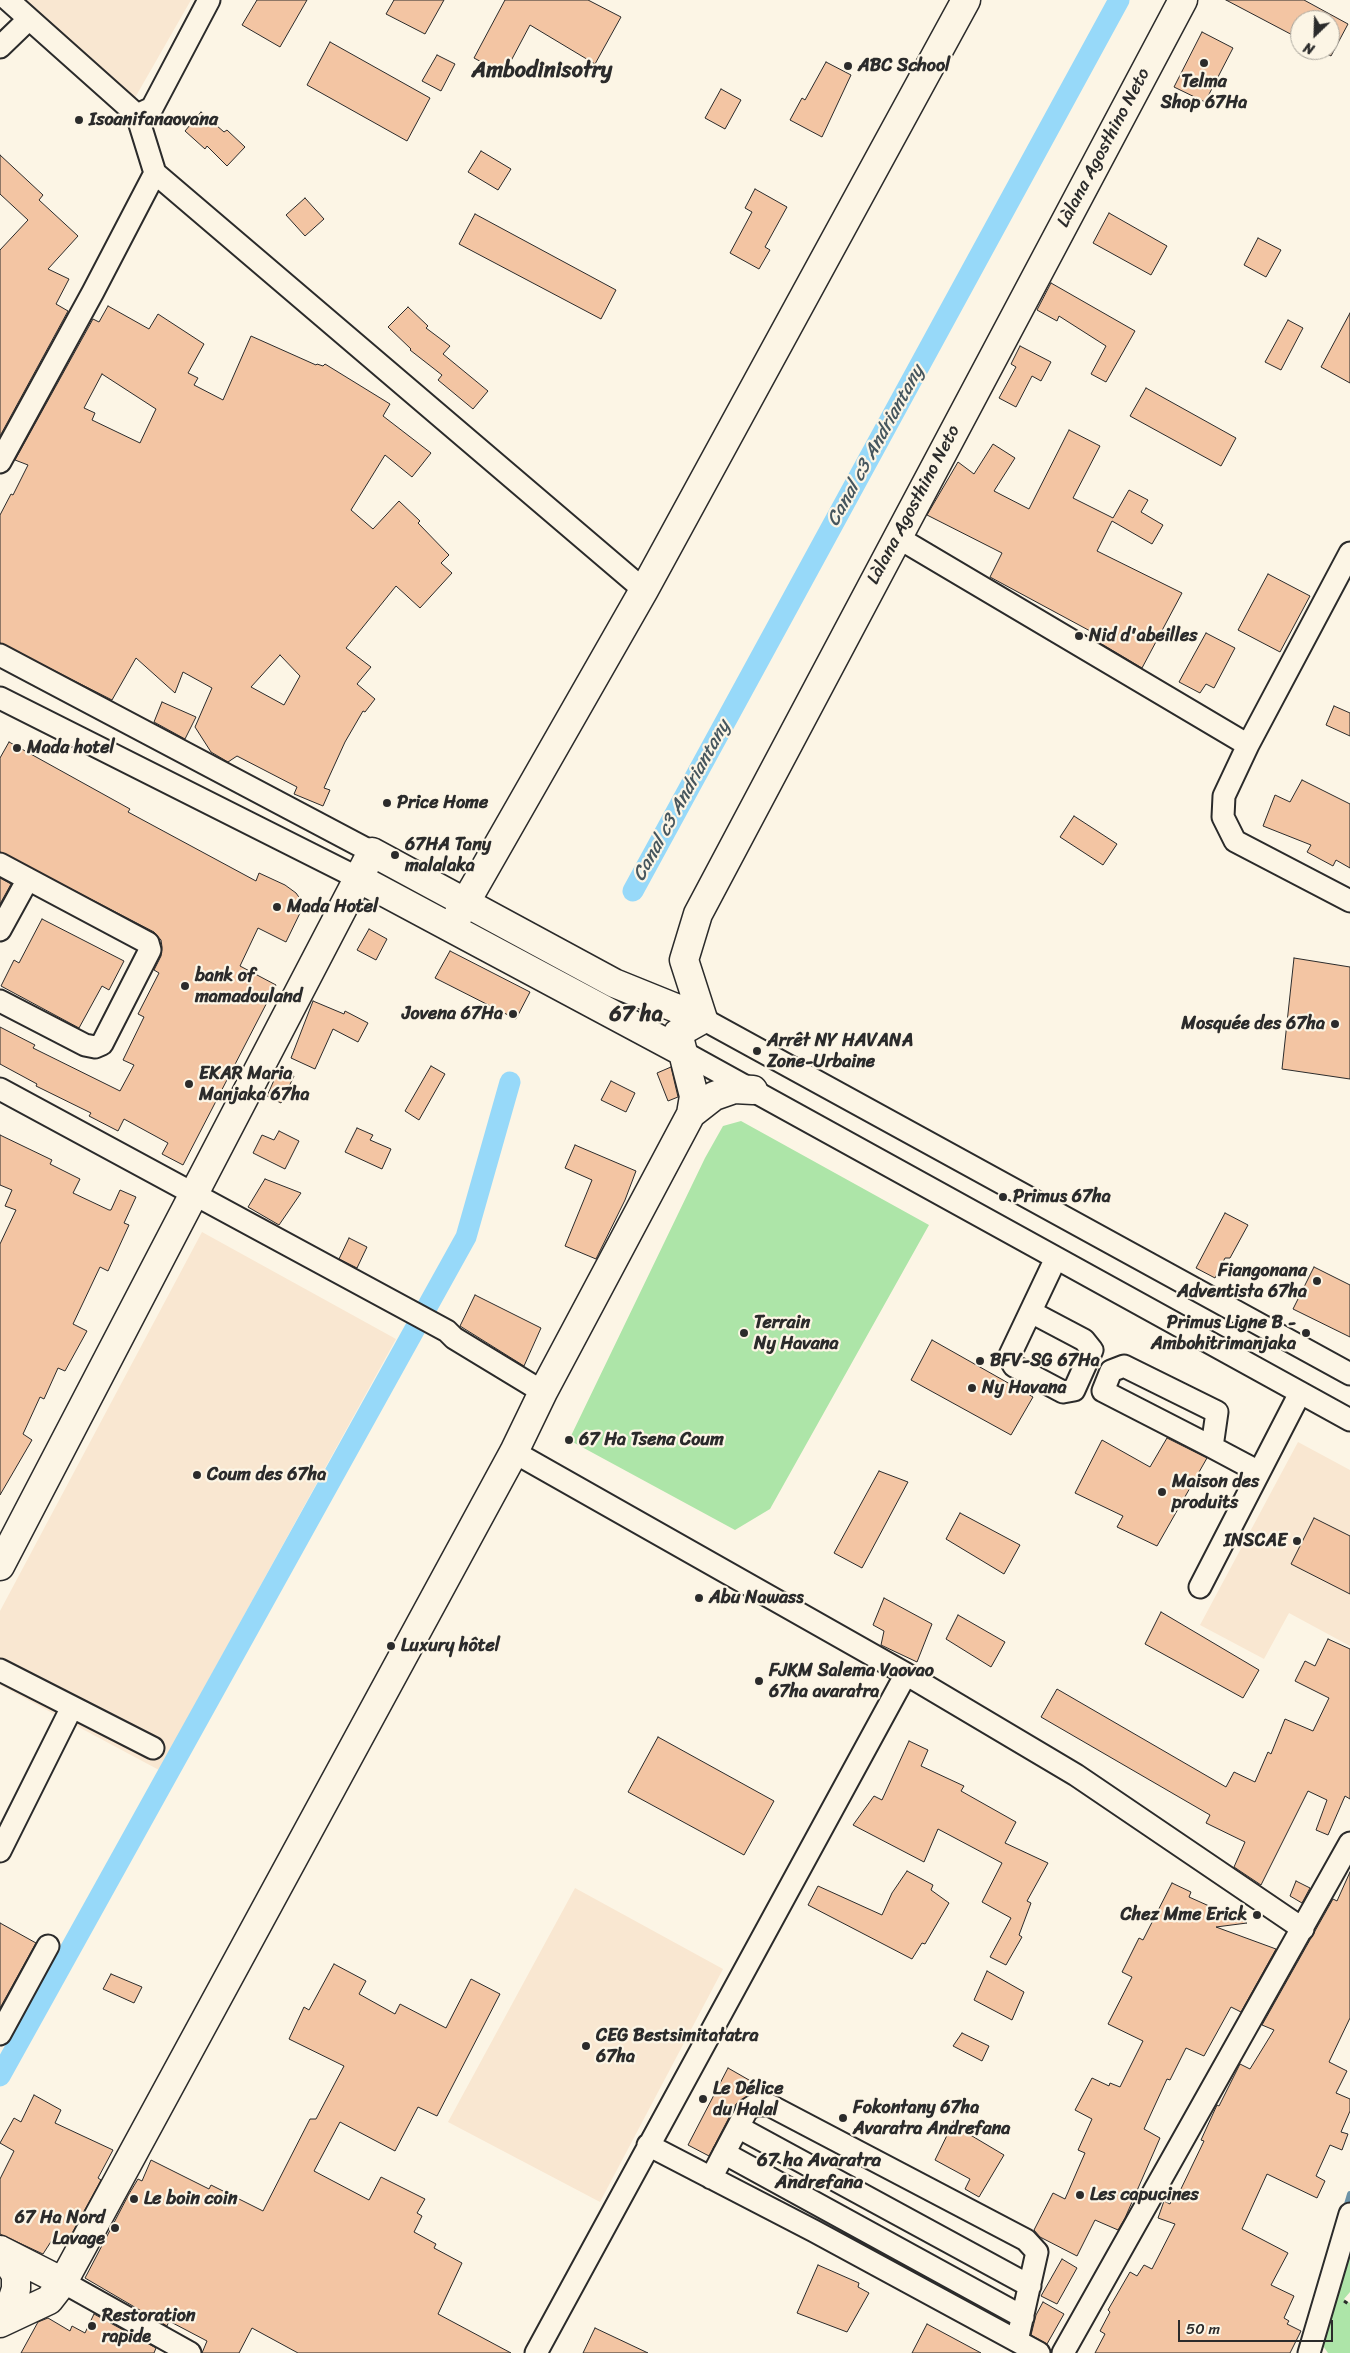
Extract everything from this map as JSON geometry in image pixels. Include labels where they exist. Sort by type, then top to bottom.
[{"type":"main road","points":[[452,926],[644,590],[966,0]]},
{"type":"main road","name":"Làlana Agosthino Neto","points":[[703,1019],[684,960],[698,914],[1183,0]]},
{"type":"main road","points":[[0,1566],[372,852],[614,983],[703,1019]]},
{"type":"main road","points":[[358,878],[452,926],[683,1052]]},
{"type":"main road","points":[[0,2322],[49,2300],[63,2282],[514,1452],[543,1392],[690,1114],[694,1096],[678,1033],[703,1019]]},
{"type":"main road","points":[[690,1114],[714,1096],[734,1089],[753,1090]]},
{"type":"main road","points":[[0,2250],[63,2282]]},
{"type":"main road","points":[[0,2250],[16,2275],[16,2289],[8,2310],[0,2322]]},
{"type":"street","points":[[8,0],[137,115],[155,173],[644,590]]},
{"type":"street","points":[[137,115],[152,108],[209,0]]},
{"type":"street","points":[[0,47],[29,19]]},
{"type":"street","points":[[0,462],[94,292],[155,173]]},
{"type":"street","points":[[897,537],[1248,745]]},
{"type":"street","points":[[1350,553],[1248,745],[1224,796],[1223,817],[1235,841],[1350,901]]},
{"type":"street","points":[[0,655],[372,852]]},
{"type":"street","points":[[0,698],[358,878]]},
{"type":"street","points":[[0,864],[148,943],[150,950],[102,1044],[95,1047],[85,1045],[0,1001]]},
{"type":"street","points":[[0,930],[28,879]]},
{"type":"street","points":[[703,1019],[1350,1374]]},
{"type":"street","points":[[683,1052],[1350,1420]]},
{"type":"street","points":[[0,1090],[447,1331],[454,1338],[543,1392]]},
{"type":"street","points":[[1031,1312],[1056,1258]]},
{"type":"street","points":[[1212,1447],[1217,1412],[1124,1366],[1111,1371],[1103,1391],[1259,1472]]},
{"type":"street","points":[[1200,1587],[1300,1392]]},
{"type":"street","points":[[514,1452],[906,1674],[1076,1774],[1303,1929]]},
{"type":"street","points":[[0,1670],[153,1748]]},
{"type":"street","points":[[536,2353],[906,1674]]},
{"type":"street","points":[[0,1851],[72,1707]]},
{"type":"street","points":[[1063,2353],[1350,1843]]},
{"type":"street","points":[[0,2034],[48,1946]]},
{"type":"street","points":[[711,2178],[747,2110],[755,2105],[769,2105],[1026,2240],[1037,2252],[1018,2341]]},
{"type":"street","points":[[738,2127],[1030,2286]]},
{"type":"street","points":[[648,2145],[1039,2353]]},
{"type":"street","points":[[724,2152],[1023,2317]]},
{"type":"street","points":[[1309,2353],[1350,2214]]},
{"type":"street","points":[[63,2282],[190,2353]]},
{"type":"shaded area","points":[[21,0],[191,0],[132,103]]},
{"type":"shaded area","name":"Coum des 67ha","points":[[202,1232],[396,1339],[159,1770],[0,1685],[0,1611]]},
{"type":"shaded area","name":"INSCAE","points":[[1298,1442],[1350,1470],[1350,1646],[1289,1613],[1264,1659],[1200,1625]]},
{"type":"shaded area","name":"CEG Bestsimitatatra 67ha","points":[[575,1888],[723,1969],[600,2202],[448,2122]]},
{"type":"green space","name":"Terrain Ny Havana","points":[[741,1121],[929,1225],[770,1509],[735,1530],[569,1440],[705,1158],[723,1126]]},
{"type":"green space","points":[[1350,2227],[1350,2292],[1344,2299],[1350,2303],[1350,2353],[1328,2353],[1319,2340]]},
{"type":"building","points":[[257,0],[307,0],[280,47],[242,25]]},
{"type":"building","points":[[394,0],[444,0],[425,34],[386,14]]},
{"type":"building","points":[[505,0],[588,0],[621,17],[595,64],[530,25],[504,74],[474,58]]},
{"type":"building","points":[[1226,0],[1304,0],[1322,10],[1290,10],[1290,34]]},
{"type":"building","points":[[1340,20],[1348,24],[1340,39]]},
{"type":"building","points":[[1202,32],[1233,48],[1205,102],[1174,87]]},
{"type":"building","points":[[330,42],[430,98],[407,141],[307,85]]},
{"type":"building","points":[[437,55],[455,64],[441,91],[422,81]]},
{"type":"building","points":[[826,62],[851,75],[822,137],[790,120],[802,98],[805,100]]},
{"type":"building","points":[[721,89],[741,100],[725,129],[705,118]]},
{"type":"building","points":[[201,112],[224,132],[227,130],[245,147],[227,166],[207,146],[205,149],[185,131]]},
{"type":"building","points":[[481,151],[511,169],[498,190],[468,172]]},
{"type":"building","points":[[0,155],[43,195],[39,200],[78,236],[48,269],[69,279],[56,304],[68,311],[0,436],[0,250],[28,220],[0,194]]},
{"type":"building","points":[[755,189],[787,207],[765,247],[770,250],[759,269],[730,253],[752,212],[745,208]]},
{"type":"building","points":[[305,198],[324,219],[305,236],[286,215]]},
{"type":"building","points":[[1109,213],[1167,246],[1151,275],[1093,243]]},
{"type":"building","points":[[475,214],[616,290],[601,319],[459,244]]},
{"type":"building","points":[[1258,238],[1281,250],[1266,277],[1244,265]]},
{"type":"building","points":[[1051,283],[1135,331],[1106,382],[1091,374],[1106,346],[1059,316],[1057,321],[1037,310]]},
{"type":"building","points":[[108,306],[149,329],[158,314],[204,344],[188,373],[198,378],[194,385],[223,400],[251,336],[316,365],[323,366],[325,364],[390,404],[383,416],[431,453],[412,477],[385,455],[351,510],[373,529],[399,501],[420,521],[418,523],[449,555],[441,563],[452,573],[420,608],[396,586],[346,648],[371,667],[357,684],[375,699],[365,712],[363,711],[345,742],[324,788],[330,790],[323,806],[294,794],[297,787],[237,756],[228,762],[211,752],[195,727],[212,688],[183,672],[175,693],[136,658],[112,700],[0,643],[0,515],[11,494],[13,495],[28,465],[15,460],[93,319],[99,322]],"holes":[[[102,374],[156,409],[140,443],[92,420],[95,413],[84,408]],[[280,655],[300,676],[284,705],[251,687]]]},
{"type":"building","points":[[408,307],[428,326],[426,328],[450,346],[443,354],[488,391],[473,409],[438,380],[442,375],[410,350],[388,327]]},
{"type":"building","points":[[1350,313],[1350,383],[1321,367]]},
{"type":"building","points":[[1288,320],[1303,328],[1281,370],[1265,362]]},
{"type":"building","points":[[1020,346],[1051,362],[1041,381],[1032,376],[1016,407],[999,398],[1016,367],[1011,364]]},
{"type":"building","points":[[1146,388],[1236,438],[1221,466],[1130,416]]},
{"type":"building","points":[[1069,430],[1100,446],[1073,498],[1113,518],[1129,490],[1148,500],[1141,512],[1163,525],[1152,544],[1112,521],[1097,551],[1182,593],[1142,668],[1090,637],[1092,632],[990,577],[1002,553],[927,515],[958,462],[974,474],[993,444],[1015,458],[994,491],[1029,509]]},
{"type":"building","points":[[1268,574],[1310,596],[1280,652],[1238,630]]},
{"type":"building","points":[[1206,633],[1235,648],[1214,688],[1206,684],[1200,693],[1179,682]]},
{"type":"building","points":[[162,702],[196,717],[185,739],[154,722]]},
{"type":"building","points":[[1334,706],[1350,713],[1350,736],[1326,725]]},
{"type":"building","points":[[9,742],[130,809],[128,812],[256,881],[259,873],[285,885],[296,893],[301,900],[301,911],[286,942],[258,928],[240,966],[276,985],[183,1165],[162,1154],[168,1143],[124,1119],[118,1131],[89,1116],[91,1113],[36,1086],[37,1084],[0,1064],[0,1027],[35,1045],[33,1048],[120,1091],[134,1065],[123,1060],[144,1017],[138,1014],[159,973],[154,970],[161,956],[162,947],[161,940],[154,932],[0,852],[0,758]]},
{"type":"building","points":[[1302,780],[1350,804],[1350,868],[1336,860],[1333,866],[1307,852],[1311,845],[1263,826],[1275,795],[1290,802]]},
{"type":"building","points":[[1074,816],[1117,844],[1103,865],[1060,837]]},
{"type":"building","points":[[0,878],[11,884],[0,904]]},
{"type":"building","points":[[42,919],[124,961],[109,990],[102,986],[79,1028],[1,986],[14,960],[19,963]]},
{"type":"building","points":[[369,929],[387,939],[376,960],[357,950]]},
{"type":"building","points":[[450,951],[530,992],[516,1019],[435,978]]},
{"type":"building","points":[[1294,958],[1350,967],[1350,1079],[1282,1069]]},
{"type":"building","points":[[313,1001],[344,1014],[345,1011],[368,1023],[358,1042],[333,1029],[315,1069],[291,1058]]},
{"type":"building","points":[[431,1066],[445,1074],[419,1120],[405,1111]]},
{"type":"building","points":[[671,1067],[678,1097],[668,1101],[657,1073]]},
{"type":"building","points":[[279,1069],[294,1076],[281,1103],[267,1096]]},
{"type":"building","points":[[611,1081],[635,1093],[626,1112],[601,1100]]},
{"type":"building","points":[[357,1128],[373,1135],[370,1140],[391,1149],[382,1169],[345,1152]]},
{"type":"building","points":[[279,1131],[299,1141],[285,1169],[253,1153],[262,1135],[274,1140]]},
{"type":"building","points":[[0,1135],[52,1160],[50,1164],[80,1179],[73,1193],[109,1210],[111,1210],[120,1190],[136,1197],[124,1223],[129,1225],[108,1271],[100,1267],[73,1324],[87,1331],[65,1371],[58,1368],[44,1399],[40,1397],[23,1434],[32,1440],[0,1495],[0,1244],[16,1210],[5,1206],[12,1190],[0,1185]]},
{"type":"building","points":[[575,1145],[636,1171],[625,1200],[596,1259],[565,1246],[592,1180],[565,1168]]},
{"type":"building","points":[[265,1179],[301,1193],[279,1225],[248,1207]]},
{"type":"building","points":[[1225,1213],[1248,1225],[1230,1258],[1225,1258],[1215,1278],[1196,1268]]},
{"type":"building","points":[[349,1238],[367,1247],[357,1268],[339,1259]]},
{"type":"building","points":[[1314,1267],[1350,1285],[1350,1337],[1293,1309]]},
{"type":"building","points":[[475,1295],[541,1328],[524,1366],[460,1326]]},
{"type":"building","name":"Ny Havana","points":[[932,1340],[1033,1397],[1011,1435],[911,1380]]},
{"type":"building","points":[[1167,1438],[1207,1458],[1157,1546],[1117,1527],[1123,1516],[1075,1493],[1102,1440],[1150,1467]]},
{"type":"building","points":[[879,1471],[908,1482],[862,1568],[834,1553]]},
{"type":"building","points":[[960,1513],[1020,1545],[1004,1574],[946,1539]]},
{"type":"building","points":[[1314,1518],[1350,1536],[1350,1594],[1291,1564]]},
{"type":"building","points":[[884,1598],[932,1624],[917,1662],[881,1645],[884,1631],[873,1625]]},
{"type":"building","points":[[1161,1612],[1259,1670],[1243,1698],[1145,1644]]},
{"type":"building","points":[[958,1615],[1005,1642],[991,1667],[946,1639]]},
{"type":"building","points":[[1328,1639],[1350,1649],[1350,1799],[1345,1796],[1328,1835],[1316,1830],[1327,1800],[1308,1791],[1261,1885],[1234,1867],[1245,1842],[1206,1823],[1210,1815],[1041,1717],[1057,1689],[1226,1787],[1234,1772],[1255,1782],[1268,1752],[1271,1754],[1285,1719],[1313,1731],[1329,1698],[1295,1681],[1305,1661],[1315,1666]]},
{"type":"building","points":[[658,1737],[774,1801],[744,1855],[628,1792]]},
{"type":"building","points":[[909,1741],[928,1750],[921,1766],[964,1786],[961,1791],[1016,1822],[1005,1843],[1048,1863],[1027,1901],[1031,1903],[1019,1935],[1022,1937],[1006,1965],[990,1957],[1011,1918],[982,1902],[1002,1863],[938,1829],[924,1862],[853,1825],[874,1796],[882,1800]]},
{"type":"building","points":[[907,1871],[933,1885],[931,1890],[949,1903],[925,1944],[922,1943],[912,1959],[808,1905],[818,1886],[882,1915],[892,1893]]},
{"type":"building","points":[[1350,1872],[1350,2018],[1329,2062],[1347,2071],[1336,2093],[1350,2099],[1350,2111],[1341,2132],[1348,2134],[1342,2150],[1330,2145],[1316,2176],[1325,2181],[1317,2198],[1267,2174],[1242,2229],[1288,2253],[1271,2285],[1294,2296],[1284,2318],[1289,2321],[1287,2324],[1301,2331],[1290,2353],[1095,2353],[1105,2334],[1100,2331],[1110,2312],[1108,2310],[1130,2272],[1137,2276],[1144,2265],[1152,2269],[1175,2224],[1158,2218],[1164,2201],[1170,2204],[1175,2191],[1179,2193],[1204,2141],[1201,2140],[1217,2105],[1219,2106],[1240,2064],[1250,2069],[1274,2030],[1262,2025],[1333,1899],[1337,1901]]},
{"type":"building","points":[[1296,1881],[1310,1888],[1302,1903],[1290,1896]]},
{"type":"building","points":[[1172,1883],[1191,1892],[1189,1897],[1247,1923],[1216,1927],[1276,1949],[1241,2012],[1231,2007],[1204,2056],[1186,2048],[1170,2080],[1167,2079],[1144,2129],[1160,2138],[1125,2218],[1118,2230],[1095,2220],[1077,2256],[1040,2237],[1034,2230],[1053,2193],[1065,2199],[1085,2153],[1078,2150],[1092,2119],[1075,2110],[1092,2078],[1109,2086],[1110,2083],[1120,2087],[1143,2041],[1108,2024],[1132,1977],[1122,1972],[1139,1938],[1143,1940]]},
{"type":"building","points":[[0,1923],[36,1943],[0,2008]]},
{"type":"building","points":[[334,1964],[366,1981],[359,1994],[395,2014],[400,2004],[446,2028],[471,1979],[500,1994],[437,2116],[418,2107],[395,2151],[340,2122],[314,2171],[369,2200],[381,2177],[425,2199],[417,2213],[422,2216],[414,2232],[436,2244],[434,2248],[462,2263],[438,2314],[511,2353],[298,2353],[252,2328],[239,2353],[202,2353],[207,2341],[169,2321],[167,2326],[85,2278],[129,2194],[138,2179],[142,2181],[151,2160],[209,2189],[211,2185],[263,2211],[310,2119],[316,2119],[344,2066],[289,2039],[304,2007],[309,2010]]},
{"type":"building","points":[[987,1971],[1024,1992],[1012,2020],[974,2000]]},
{"type":"building","points":[[111,1974],[142,1987],[134,2003],[103,1989]]},
{"type":"building","points":[[962,2033],[989,2046],[982,2061],[953,2046]]},
{"type":"building","points":[[728,2068],[756,2084],[751,2094],[736,2104],[709,2156],[688,2145]]},
{"type":"building","points":[[34,2095],[61,2110],[55,2123],[113,2150],[98,2178],[101,2180],[65,2246],[52,2240],[43,2254],[0,2234],[0,2179],[14,2151],[0,2143],[14,2118],[21,2122]]},
{"type":"building","points":[[954,2121],[968,2131],[967,2133],[1004,2155],[979,2197],[965,2189],[970,2179],[935,2160]]},
{"type":"building","points":[[1062,2259],[1077,2268],[1057,2304],[1041,2296]]},
{"type":"building","points":[[818,2265],[859,2283],[858,2287],[869,2293],[847,2332],[797,2313]]},
{"type":"building","points":[[1043,2302],[1064,2314],[1047,2344],[1031,2335],[1036,2315]]},
{"type":"building","points":[[94,2314],[156,2348],[154,2353],[21,2353],[38,2322],[48,2318],[70,2331],[72,2326],[85,2333]]},
{"type":"building","points":[[927,2324],[981,2353],[912,2353]]},
{"type":"building","points":[[595,2328],[648,2353],[583,2353]]},
{"type":"waterway","name":"Canal c3 Andriantany","points":[[633,891],[1119,0]]},
{"type":"waterway","points":[[0,2076],[466,1237],[510,1082]]},
{"type":"waterway","points":[[1345,2211],[1350,2194]]},
{"type":"place","name":"Telma Shop 67Ha","points":[[1204,63]]},
{"type":"place","name":"ABC School","points":[[848,66]]},
{"type":"place","name":"Isoanifanaovana","points":[[79,120]]},
{"type":"place","name":"Nid d'abeilles","points":[[1079,636]]},
{"type":"place","name":"Mada hotel","points":[[17,748]]},
{"type":"place","name":"Price Home","points":[[387,803]]},
{"type":"place","name":"67HA Tany malalaka","points":[[395,855]]},
{"type":"place","name":"Mada Hotel","points":[[277,907]]},
{"type":"place","name":"bank of mamadouland","points":[[185,986]]},
{"type":"place","name":"Jovena 67Ha","points":[[513,1014]]},
{"type":"place","name":"Mosquée des 67ha","points":[[1335,1024]]},
{"type":"place","name":"Arrêt NY HAVANA Zone-Urbaine","points":[[757,1051]]},
{"type":"place","name":"EKAR Maria Manjaka 67ha","points":[[189,1084]]},
{"type":"place","name":"Primus 67ha","points":[[1003,1197]]},
{"type":"place","name":"Fiangonana Adventista 67ha","points":[[1317,1281]]},
{"type":"place","name":"Terrain Ny Havana","points":[[744,1333]]},
{"type":"place","name":"Primus Ligne B - Ambohitrimanjaka","points":[[1306,1333]]},
{"type":"place","name":"BFV-SG 67Ha","points":[[980,1361]]},
{"type":"place","name":"Ny Havana","points":[[972,1388]]},
{"type":"place","name":"67 Ha Tsena Coum","points":[[569,1440]]},
{"type":"place","name":"Coum des 67ha","points":[[197,1475]]},
{"type":"place","name":"Maison des produits","points":[[1162,1492]]},
{"type":"place","name":"INSCAE","points":[[1297,1541]]},
{"type":"place","name":"Abu Nawass","points":[[699,1598]]},
{"type":"place","name":"Luxury hôtel","points":[[391,1646]]},
{"type":"place","name":"FJKM Salema Vaovao 67ha avaratra","points":[[759,1681]]},
{"type":"place","name":"Chez Mme Erick","points":[[1257,1915]]},
{"type":"place","name":"CEG Bestsimitatatra 67ha","points":[[586,2046]]},
{"type":"place","name":"Le Délice du Halal","points":[[703,2099]]},
{"type":"place","name":"Fokontany 67ha Avaratra Andrefana","points":[[843,2118]]},
{"type":"place","name":"Les capucines","points":[[1080,2195]]},
{"type":"place","name":"Le boin coin","points":[[134,2199]]},
{"type":"place","name":"67 Ha Nord Lavage","points":[[115,2228]]},
{"type":"place","name":"Restoration rapide","points":[[92,2326]]},
{"type":"district","name":"Ambodinisotry","points":[[542,71]]},
{"type":"district","name":"67 ha","points":[[636,1015]]},
{"type":"district","name":"67 ha Avaratra Andrefana","points":[[819,2172]]}]
